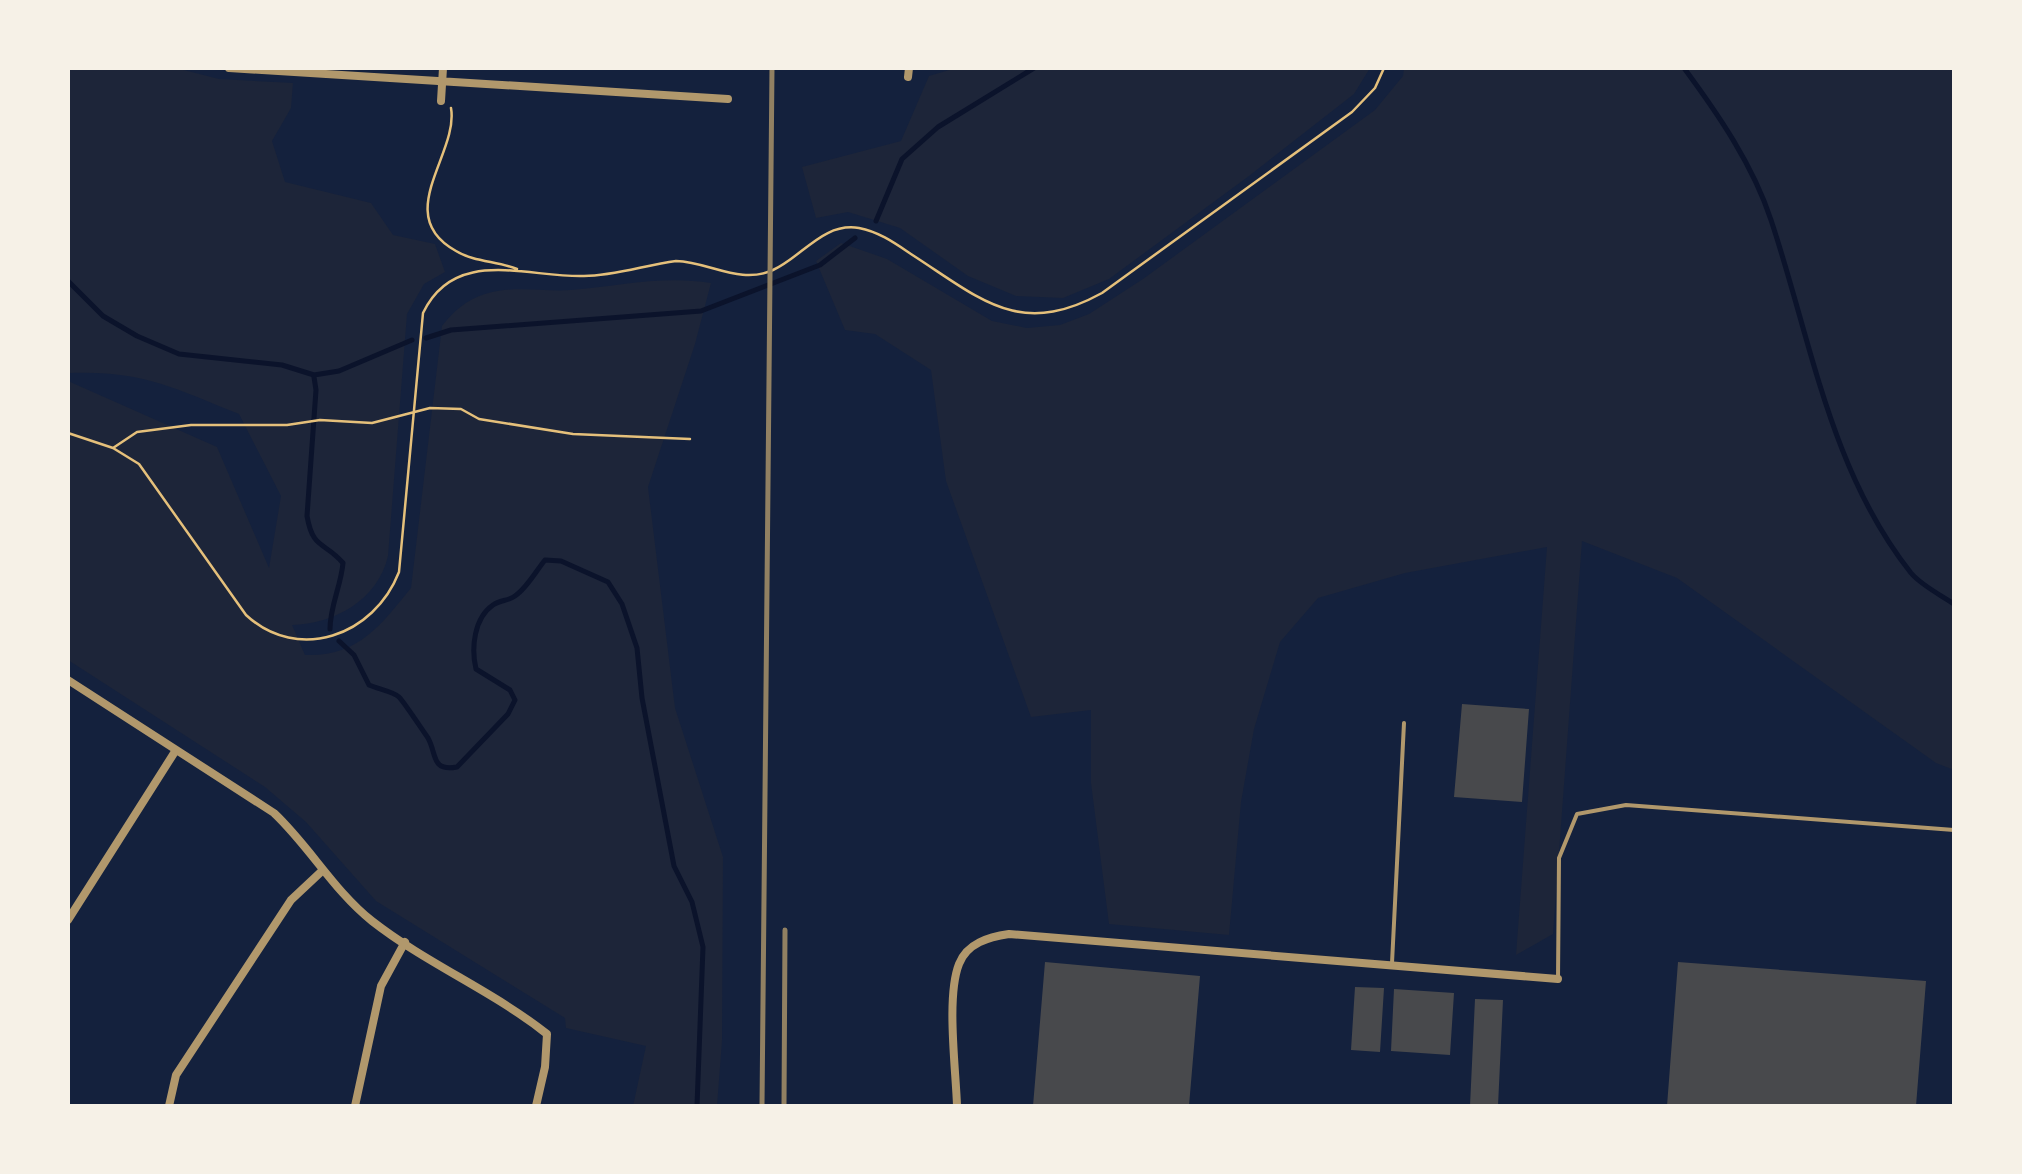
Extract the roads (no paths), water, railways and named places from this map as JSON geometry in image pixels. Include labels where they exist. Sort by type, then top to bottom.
[{"type":"street","points":[[230,68],[728,99]]},
{"type":"street","points":[[444,68],[446,103]]},
{"type":"street","points":[[68,680],[274,813],[373,922],[547,1034],[545,1067],[536,1106]]},
{"type":"street","points":[[68,920],[176,750]]},
{"type":"street","points":[[169,1106],[176,1075],[291,900],[324,870]]},
{"type":"street","points":[[957,1106],[954,1007],[959,962],[983,938],[1009,934],[1558,980]]},
{"type":"street","points":[[355,1106],[381,986],[405,942]]},
{"type":"lane","points":[[1392,966],[1404,724]]},
{"type":"lane","points":[[1558,980],[1559,858],[1577,814],[1626,804],[1954,830]]},
{"type":"waterway","points":[[876,221],[902,159],[938,127],[1034,68]]},
{"type":"waterway","points":[[1684,68],[1734,141],[1755,180],[1826,403],[1861,492],[1911,573],[1954,604]]},
{"type":"waterway","points":[[426,338],[451,330],[701,311],[820,265],[855,238]]},
{"type":"waterway","points":[[68,281],[103,316],[179,354],[282,365],[314,375],[339,371],[412,340]]},
{"type":"waterway","points":[[314,377],[307,516],[312,535],[343,563],[330,629]]},
{"type":"waterway","points":[[339,641],[354,655],[369,685],[401,700],[428,738],[439,764],[457,767],[508,714],[515,700],[510,690],[476,669],[476,634],[487,611],[519,593],[545,560],[561,561],[608,582],[622,604],[637,648],[642,698],[674,866],[692,902],[703,947],[697,1106]]},
{"type":"railway","points":[[762,1106],[772,68]]},
{"type":"railway","points":[[784,1106],[785,930]]}]
